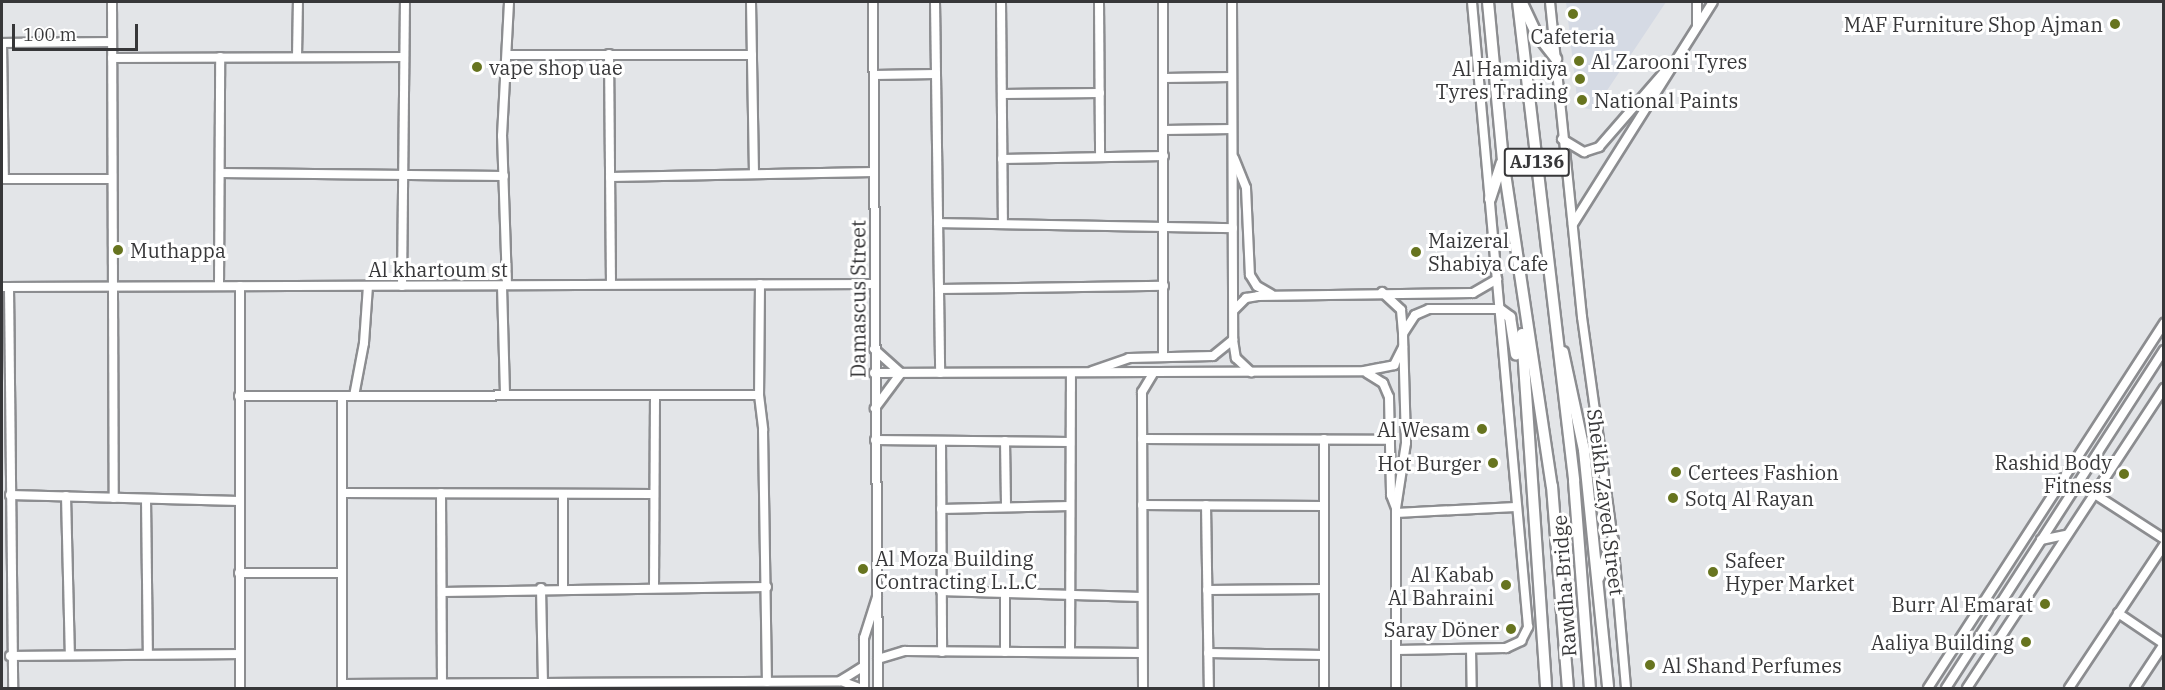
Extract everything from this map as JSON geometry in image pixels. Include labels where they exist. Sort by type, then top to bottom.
[{"type":"main road","name":"AJ136","points":[[1488,2],[1503,160],[1524,319]]},
{"type":"main road","points":[[1520,2],[1536,33],[1556,59]]},
{"type":"main road","name":"AJ136","points":[[1520,2],[1556,323]]},
{"type":"main road","points":[[1490,199],[1503,160]]},
{"type":"main road","points":[[1499,309],[1510,317],[1513,327],[1529,472]]},
{"type":"main road","points":[[1524,319],[1522,365],[1545,688]]},
{"type":"main road","name":"Rawdha Bridge","points":[[1524,319],[1552,486],[1568,688]]},
{"type":"main road","name":"Rawdha Bridge","points":[[1556,323],[1574,481],[1590,688]]},
{"type":"main road","name":"Sheikh Zayed Street","points":[[1556,323],[1584,450],[1599,578],[1608,687]]},
{"type":"main road","points":[[1599,578],[1613,539]]},
{"type":"street","points":[[112,2],[111,287],[114,498]]},
{"type":"street","points":[[297,57],[298,2]]},
{"type":"street","points":[[402,286],[401,177],[405,2]]},
{"type":"street","points":[[505,395],[502,136],[509,2]]},
{"type":"street","points":[[751,2],[754,174]]},
{"type":"street","name":"Damascus Street","points":[[873,2],[874,409],[878,688]]},
{"type":"street","points":[[935,2],[940,374]]},
{"type":"street","points":[[1001,2],[1003,224]]},
{"type":"street","points":[[1100,2],[1100,157]]},
{"type":"street","points":[[1163,2],[1163,357]]},
{"type":"street","points":[[1232,2],[1233,340],[1236,358],[1251,372]]},
{"type":"street","points":[[1396,650],[1506,648],[1521,641],[1528,627],[1472,2]]},
{"type":"street","points":[[1550,2],[1572,226],[1613,539],[1626,688]]},
{"type":"street","points":[[1697,2],[1697,26]]},
{"type":"street","points":[[1572,226],[1713,2]]},
{"type":"street","points":[[112,42],[2,43],[3,178],[112,179]]},
{"type":"street","points":[[1562,138],[1584,152],[1599,147],[1681,53]]},
{"type":"street","points":[[609,54],[611,284]]},
{"type":"street","points":[[508,55],[752,55]]},
{"type":"street","points":[[219,286],[220,57]]},
{"type":"street","points":[[112,58],[404,57]]},
{"type":"street","points":[[873,75],[936,74]]},
{"type":"street","points":[[1164,78],[1232,77]]},
{"type":"street","points":[[1002,94],[1100,93]]},
{"type":"street","points":[[1164,130],[1232,129]]},
{"type":"street","points":[[1002,159],[1164,156]]},
{"type":"street","points":[[1234,157],[1246,188],[1250,275],[1262,290],[1274,295]]},
{"type":"street","points":[[610,177],[874,172]]},
{"type":"street","points":[[220,173],[401,177],[504,176]]},
{"type":"street","points":[[938,223],[1233,228]]},
{"type":"street","points":[[1234,311],[1246,298],[1382,292],[1473,293],[1497,279]]},
{"type":"street","points":[[760,284],[759,395],[767,587],[767,682]]},
{"type":"street","name":"Al khartoum st","points":[[5,287],[874,284]]},
{"type":"street","points":[[240,286],[240,688]]},
{"type":"street","points":[[354,396],[364,343],[368,286]]},
{"type":"street","points":[[939,289],[1164,286]]},
{"type":"street","points":[[5,287],[10,495],[6,512],[12,688]]},
{"type":"street","points":[[1382,292],[1401,310],[1403,335],[1406,443],[1396,510],[1396,688]]},
{"type":"street","points":[[1403,335],[1410,320],[1422,311],[1499,309]]},
{"type":"street","points":[[1928,688],[2163,324]]},
{"type":"street","points":[[1089,373],[1119,360],[1213,356],[1233,340]]},
{"type":"street","points":[[874,374],[1364,371],[1394,365],[1403,347]]},
{"type":"street","points":[[874,349],[901,373]]},
{"type":"street","points":[[1946,688],[2163,350]]},
{"type":"street","points":[[1364,371],[1377,378],[1387,390],[1391,495],[1396,510]]},
{"type":"street","points":[[1143,688],[1142,392],[1154,372]]},
{"type":"street","points":[[874,409],[901,373]]},
{"type":"street","points":[[1070,652],[1071,373]]},
{"type":"street","points":[[1129,373],[1142,392]]},
{"type":"street","points":[[1967,688],[2065,534],[2163,388]]},
{"type":"street","points":[[654,588],[655,395]]},
{"type":"street","points":[[239,396],[759,395]]},
{"type":"street","points":[[342,396],[342,686],[442,684],[605,686],[840,681],[858,688]]},
{"type":"street","points":[[1142,439],[1390,440]]},
{"type":"street","points":[[1324,439],[1324,688]]},
{"type":"street","points":[[875,440],[1071,442]]},
{"type":"street","points":[[941,441],[942,651]]},
{"type":"street","points":[[1005,441],[1006,507]]},
{"type":"street","points":[[342,493],[654,494]]},
{"type":"street","points":[[2093,493],[2163,539]]},
{"type":"street","points":[[441,494],[442,684]]},
{"type":"street","points":[[562,494],[563,588]]},
{"type":"street","points":[[10,495],[239,501]]},
{"type":"street","points":[[66,496],[70,655]]},
{"type":"street","points":[[146,498],[148,654]]},
{"type":"street","points":[[1142,505],[1324,506]]},
{"type":"street","points":[[1206,505],[1209,688]]},
{"type":"street","points":[[941,509],[1070,506]]},
{"type":"street","points":[[1396,510],[1516,507]]},
{"type":"street","points":[[2041,540],[2065,534]]},
{"type":"street","points":[[2069,688],[2163,545]]},
{"type":"street","points":[[239,573],[342,573]]},
{"type":"street","points":[[442,592],[541,588],[767,587]]},
{"type":"street","points":[[541,588],[543,684]]},
{"type":"street","points":[[1207,590],[1323,589]]},
{"type":"street","points":[[941,591],[1142,597]]},
{"type":"street","points":[[1005,593],[1005,652]]},
{"type":"street","name":"Damascus Street","points":[[864,688],[865,630],[877,597]]},
{"type":"street","points":[[2118,613],[2163,644],[2135,688]]},
{"type":"street","points":[[1472,649],[1472,688]]},
{"type":"street","points":[[878,659],[898,651],[1142,652]]},
{"type":"street","points":[[1208,653],[1323,655]]},
{"type":"street","points":[[10,656],[240,654]]},
{"type":"street","points":[[840,681],[864,666]]},
{"type":"shaded area","points":[[1566,2],[1666,2],[1594,110],[1578,107]]},
{"type":"place","name":"Cafeteria","points":[[1573,14]]},
{"type":"place","name":"MAF Furniture Shop Ajman","points":[[2115,24]]},
{"type":"place","name":"Al Zarooni Tyres","points":[[1579,61]]},
{"type":"place","name":"vape shop uae","points":[[477,67]]},
{"type":"place","name":"Al Hamidiya Tyres Trading","points":[[1580,79]]},
{"type":"place","name":"National Paints","points":[[1582,100]]},
{"type":"place","name":"Muthappa","points":[[118,250]]},
{"type":"place","name":"Maizeral Shabiya Cafe","points":[[1416,252]]},
{"type":"place","name":"Al Wesam","points":[[1482,429]]},
{"type":"place","name":"Hot Burger","points":[[1493,463]]},
{"type":"place","name":"Certees Fashion","points":[[1676,472]]},
{"type":"place","name":"Rashid Body Fitness","points":[[2124,474]]},
{"type":"place","name":"Sotq Al Rayan","points":[[1673,498]]},
{"type":"place","name":"Al Moza Building Contracting L.L.C","points":[[863,569]]},
{"type":"place","name":"Safeer Hyper Market","points":[[1713,572]]},
{"type":"place","name":"Al Kabab Al Bahraini","points":[[1506,585]]},
{"type":"place","name":"Burr Al Emarat","points":[[2045,604]]},
{"type":"place","name":"Saray Döner","points":[[1511,629]]},
{"type":"place","name":"Aaliya Building","points":[[2026,642]]},
{"type":"place","name":"Al Shand Perfumes","points":[[1650,665]]}]
